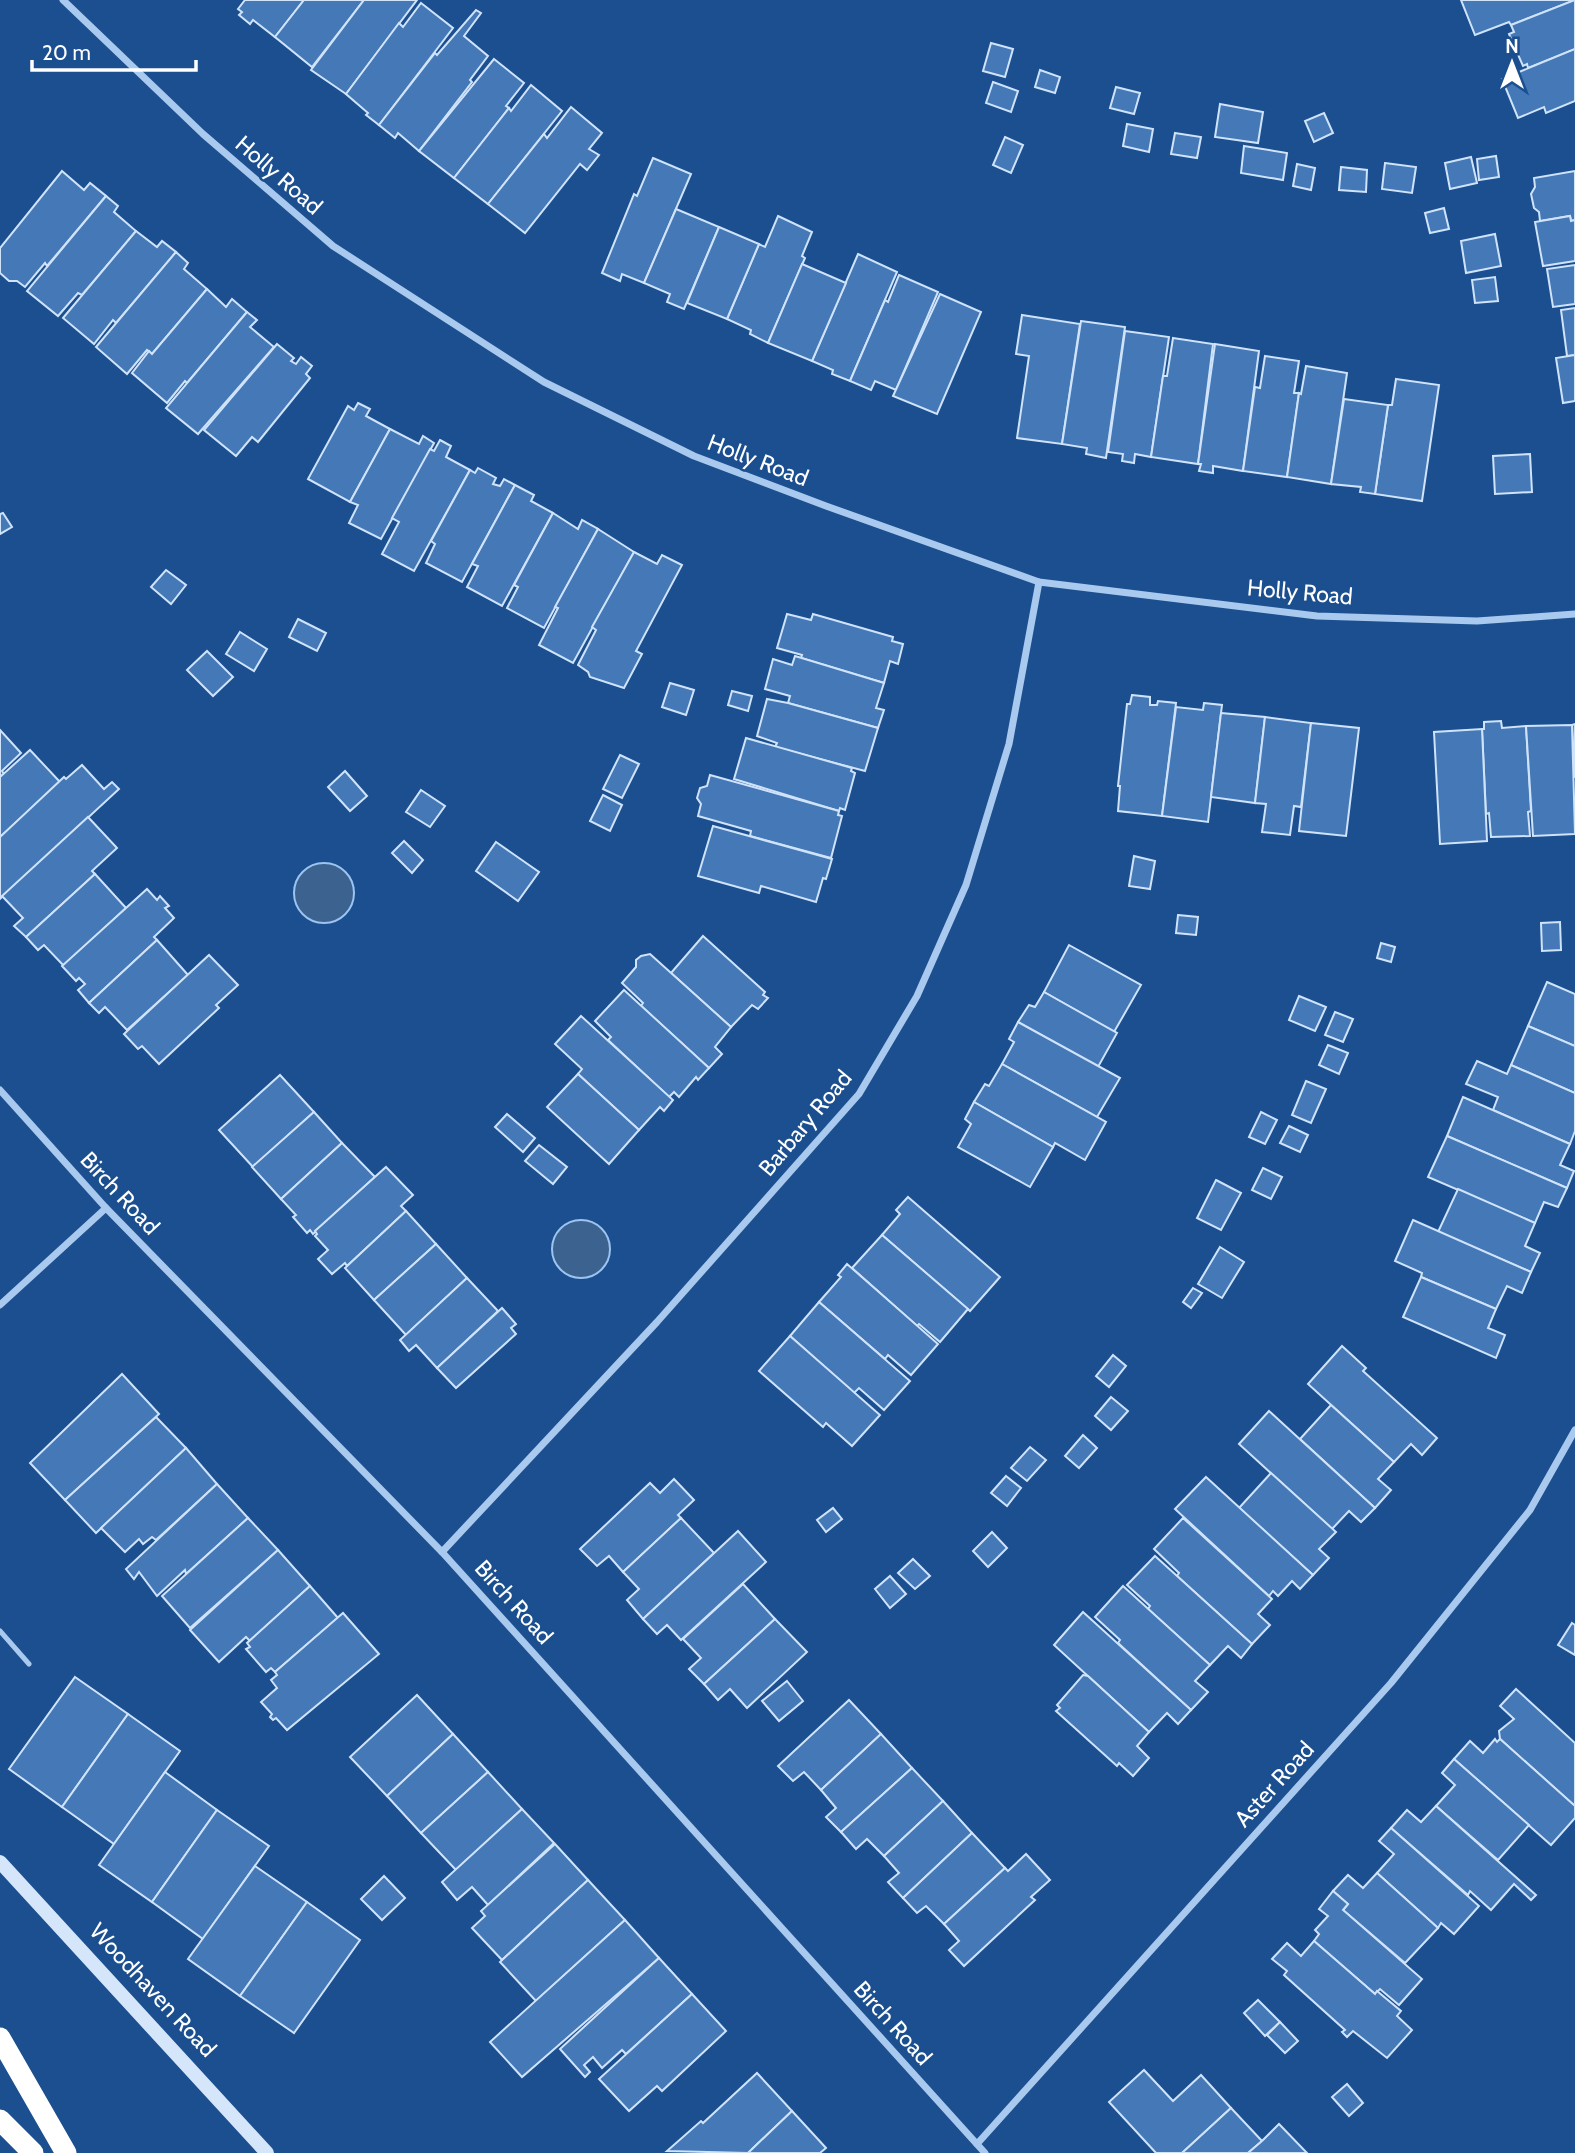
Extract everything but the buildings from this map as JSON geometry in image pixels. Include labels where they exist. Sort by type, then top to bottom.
[{"type":"highway","points":[[0,2038],[66,2153]]},
{"type":"highway","points":[[0,2120],[33,2153]]},
{"type":"main road","name":"Woodhaven Road","points":[[0,1862],[267,2153]]},
{"type":"street","name":"Holly Road","points":[[63,0],[203,134],[333,246],[544,382],[694,456],[1039,582],[1317,616],[1477,621],[1575,614]]},
{"type":"street","name":"Barbary Road","points":[[442,1552],[657,1322],[859,1094],[917,996],[966,885],[1009,744],[1039,582]]},
{"type":"street","name":"Birch Road","points":[[0,1090],[106,1208],[442,1552],[985,2153]]},
{"type":"street","points":[[0,1305],[106,1208]]},
{"type":"street","name":"Aster Road","points":[[976,2144],[1391,1683],[1530,1510],[1575,1430]]},
{"type":"lane","points":[[0,1631],[29,1664]]},
{"type":"water","points":[[318,863],[330,863],[346,871],[352,881],[352,905],[346,915],[330,923],[318,923],[302,915],[294,899],[294,887],[302,871]]},
{"type":"water","points":[[575,1220],[587,1220],[602,1228],[610,1243],[610,1255],[602,1270],[587,1278],[575,1278],[560,1270],[552,1255],[552,1243],[560,1228]]}]
